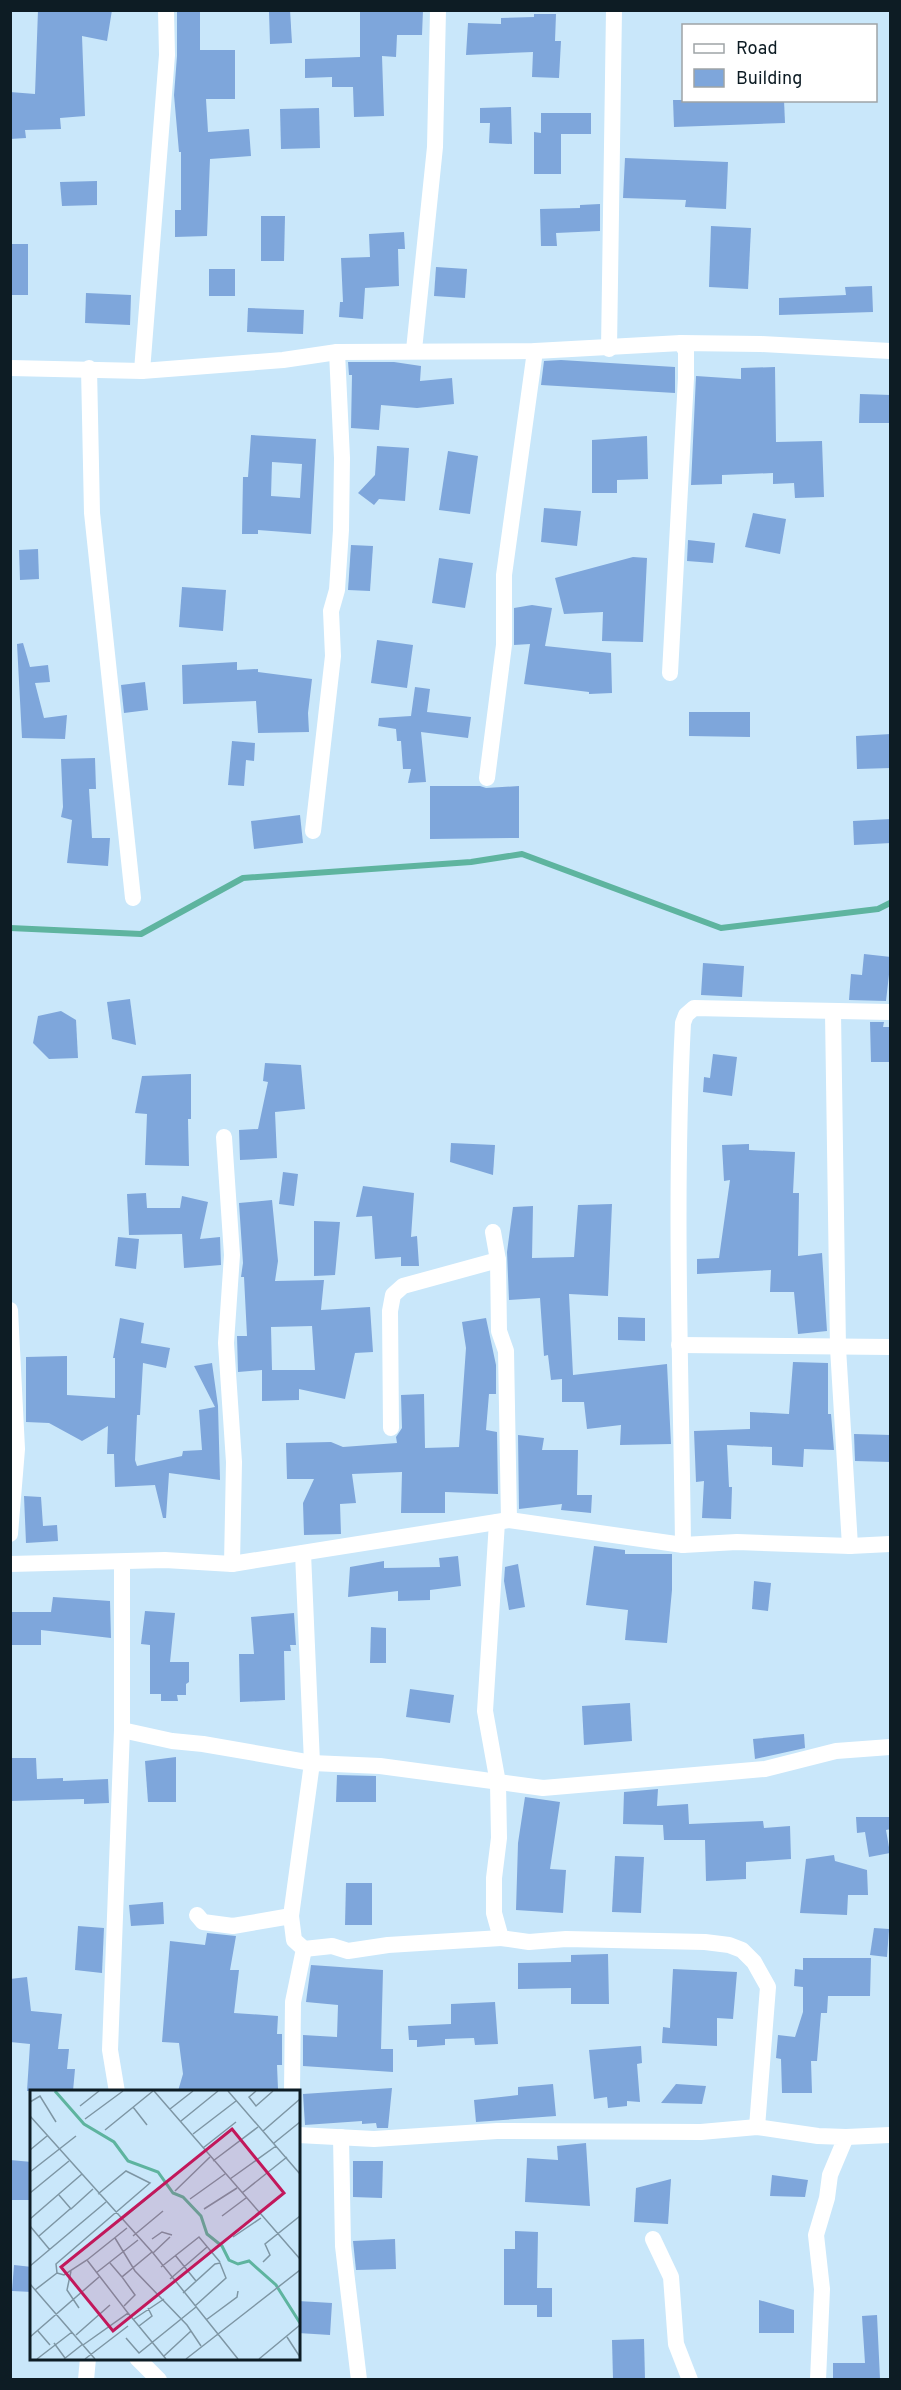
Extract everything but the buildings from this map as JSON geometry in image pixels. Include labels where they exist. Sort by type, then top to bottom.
[{"type":"street","points":[[142,371],[167,55],[166,10]]},
{"type":"street","points":[[414,350],[435,147],[438,10]]},
{"type":"street","points":[[609,349],[614,10]]},
{"type":"street","points":[[670,673],[686,378],[686,351],[681,343]]},
{"type":"street","points":[[10,368],[142,371],[283,360],[337,352],[535,351],[609,349],[681,343],[762,344],[891,351]]},
{"type":"street","points":[[487,778],[504,645],[504,575],[535,351]]},
{"type":"street","points":[[313,831],[333,656],[331,611],[337,590],[341,530],[342,458],[337,352]]},
{"type":"street","points":[[89,368],[92,513],[133,898]]},
{"type":"street","points":[[684,1545],[677,1126],[683,1023],[686,1015],[694,1008],[833,1013],[891,1012]]},
{"type":"street","points":[[833,1013],[838,1348],[850,1546]]},
{"type":"street","points":[[224,1137],[232,1255],[226,1343],[234,1462],[232,1564]]},
{"type":"street","points":[[493,1232],[498,1260],[499,1331],[506,1351],[503,1521],[485,1711],[498,1784],[500,1838],[494,1878],[494,1913],[501,1938]]},
{"type":"street","points":[[391,1428],[390,1311],[393,1295],[403,1286],[498,1260]]},
{"type":"street","points":[[10,1310],[17,1449],[10,1534]]},
{"type":"street","points":[[679,1346],[891,1347]]},
{"type":"street","points":[[10,1564],[165,1560],[232,1564],[503,1521],[684,1545],[737,1542],[850,1546],[891,1544]]},
{"type":"street","points":[[303,1553],[312,1763],[291,1916],[294,1940],[304,1949],[332,1946],[348,1951],[388,1945],[501,1938],[529,1942],[566,1939],[705,1942],[729,1945],[742,1950],[754,1962],[768,1987],[757,2127]]},
{"type":"street","points":[[117,2090],[110,2050],[122,1730],[122,1562]]},
{"type":"street","points":[[122,1730],[172,1741],[203,1744],[312,1763],[380,1766],[498,1784],[543,1788],[594,1786],[765,1769],[837,1751],[891,1747]]},
{"type":"street","points":[[197,1915],[203,1922],[233,1926],[291,1916]]},
{"type":"street","points":[[292,2090],[293,2002],[304,1949]]},
{"type":"street","points":[[300,2135],[374,2139],[497,2131],[701,2132],[757,2127],[818,2136],[891,2135]]},
{"type":"street","points":[[341,2137],[343,2246],[360,2379]]},
{"type":"street","points":[[818,2379],[822,2289],[816,2235],[830,2175],[846,2137]]},
{"type":"street","points":[[653,2239],[671,2277],[676,2344],[690,2379]]},
{"type":"street","points":[[86,2379],[88,2360]]},
{"type":"street","points":[[138,2360],[159,2379]]},
{"type":"waterway","points":[[10,928],[141,934],[243,878],[471,862],[522,854],[721,928],[878,909],[890,903]]}]
